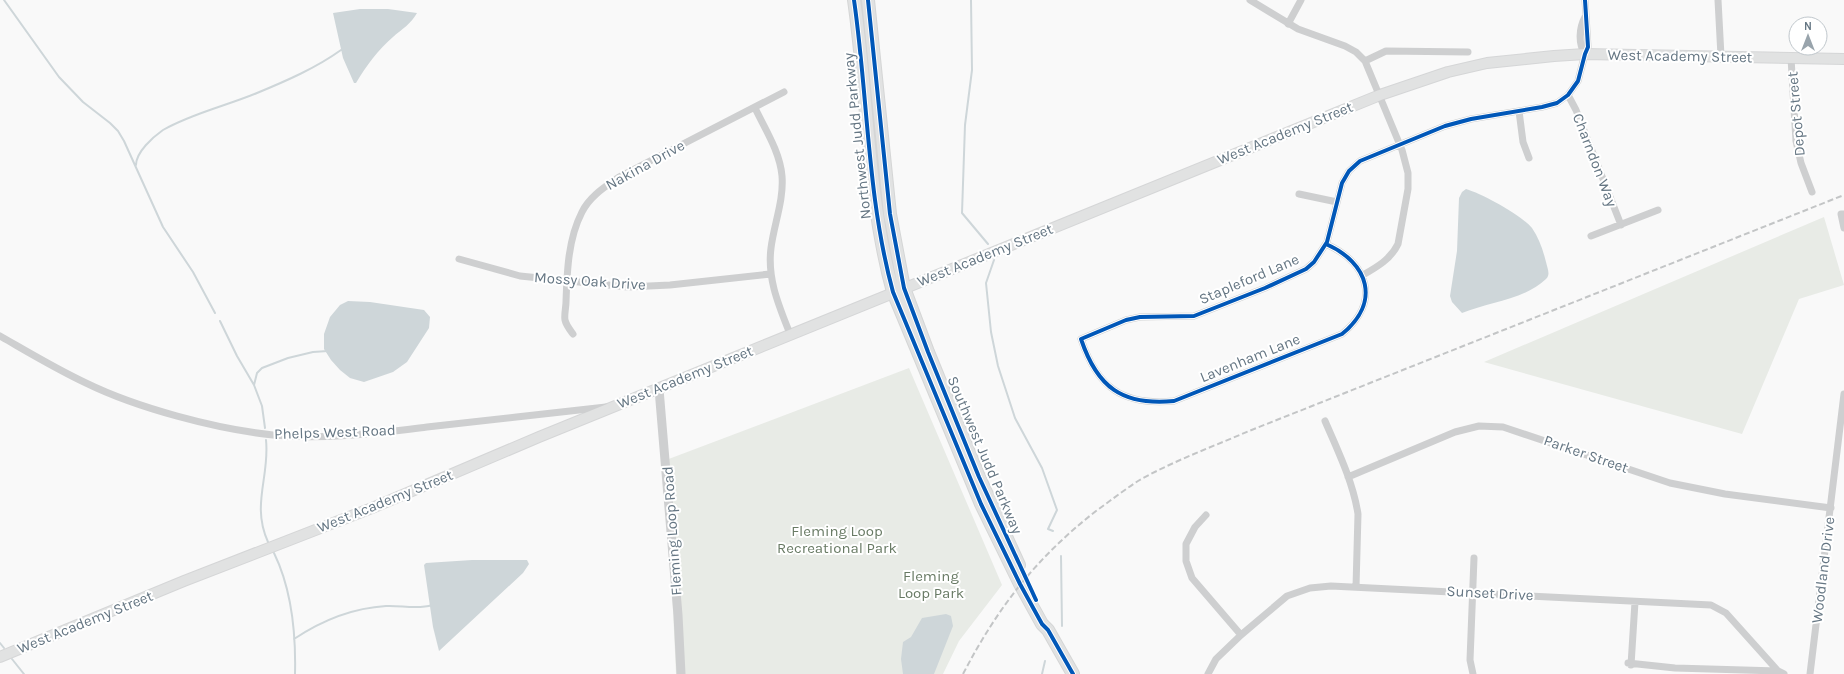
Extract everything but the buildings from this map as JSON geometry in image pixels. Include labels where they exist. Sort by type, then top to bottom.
[{"type":"highway","name":"Northwest Judd Parkway","points":[[854,0],[876,207],[887,271],[899,290]]},
{"type":"highway","name":"Northwest Judd Parkway","points":[[868,0],[899,290]]},
{"type":"highway","name":"Southwest Judd Parkway","points":[[899,290],[981,504],[1023,591],[1042,624],[1048,630],[1073,674]]},
{"type":"main road","name":"West Academy Street","points":[[0,657],[184,581],[372,508],[790,334],[1380,95],[1448,72],[1487,64],[1584,54],[1844,60]]},
{"type":"street","points":[[1250,0],[1288,24],[1308,34],[1345,46],[1356,52],[1365,61],[1400,144],[1408,173],[1408,189],[1398,244],[1394,252],[1388,259],[1363,275],[1346,255],[1326,244]]},
{"type":"street","points":[[1288,24],[1301,0]]},
{"type":"street","name":"Stapleford Lane","points":[[1081,339],[1126,320],[1140,317],[1194,316],[1294,276],[1314,262],[1326,244],[1342,183],[1349,171],[1360,161],[1445,126],[1471,119],[1557,103],[1568,95],[1578,81],[1584,54],[1588,47],[1588,25],[1585,17],[1585,0]]},
{"type":"street","points":[[1718,0],[1721,56]]},
{"type":"street","points":[[1365,61],[1386,51],[1468,52]]},
{"type":"street","name":"Depot Street","points":[[1791,58],[1796,141],[1801,163],[1812,192]]},
{"type":"street","name":"Nakina Drive","points":[[573,334],[565,320],[571,247],[575,228],[582,211],[601,189],[651,160],[784,92]]},
{"type":"street","name":"Charndon Way","points":[[1568,95],[1576,110],[1621,225]]},
{"type":"street","points":[[755,108],[780,162],[782,193],[770,250],[770,274],[774,293],[790,334]]},
{"type":"street","points":[[1519,111],[1523,142],[1529,158]]},
{"type":"street","points":[[1299,194],[1337,202]]},
{"type":"street","points":[[1591,236],[1658,210]]},
{"type":"street","points":[[1842,214],[1844,228]]},
{"type":"street","name":"Mossy Oak Drive","points":[[459,259],[520,276],[567,282],[628,287],[670,285],[770,274]]},
{"type":"street","name":"Lavenham Lane","points":[[1081,339],[1094,370],[1103,381],[1115,391],[1142,401],[1157,403],[1174,401],[1342,334],[1353,325],[1362,312],[1366,288],[1363,275]]},
{"type":"street","name":"Phelps West Road","points":[[0,336],[86,383],[118,396],[186,418],[255,433],[275,435],[329,435],[395,431],[616,406]]},
{"type":"street","name":"Fleming Loop Road","points":[[659,389],[664,426],[678,615],[680,674]]},
{"type":"street","name":"Woodland Drive","points":[[1810,674],[1844,394]]},
{"type":"street","points":[[1325,421],[1348,477],[1358,514],[1356,587]]},
{"type":"street","name":"Parker Street","points":[[1348,477],[1455,432],[1479,426],[1503,427],[1670,483],[1724,494],[1831,508]]},
{"type":"street","points":[[1206,515],[1195,527],[1186,544],[1186,561],[1192,578],[1241,635]]},
{"type":"street","points":[[1473,674],[1470,660],[1474,558]]},
{"type":"street","name":"Sunset Drive","points":[[1208,674],[1216,660],[1241,635],[1287,596],[1310,588],[1330,586],[1710,605],[1726,613],[1781,672]]},
{"type":"street","name":"Sunset Drive","points":[[1635,602],[1629,664],[1675,668],[1781,672]]},
{"type":"green space","points":[[859,0],[864,0],[881,173],[879,173],[875,158]]},
{"type":"green space","points":[[1824,217],[1844,285],[1799,299],[1742,434],[1484,362]]},
{"type":"green space","name":"Fleming Loop Recreational Park","points":[[909,368],[1002,585],[959,641],[943,674],[676,674],[666,460]]},
{"type":"shaded area","points":[[360,9],[388,9],[417,13],[409,23],[377,53],[356,83],[354,83],[343,58],[333,13]]},
{"type":"shaded area","points":[[1466,189],[1482,195],[1501,206],[1519,217],[1532,228],[1542,249],[1548,273],[1546,279],[1527,292],[1462,313],[1452,302],[1450,296],[1457,251],[1459,198],[1462,192]]},
{"type":"shaded area","points":[[348,301],[370,302],[424,310],[430,317],[429,328],[407,362],[393,372],[364,382],[350,378],[331,360],[324,349],[324,334],[330,317],[340,305]]},
{"type":"shaded area","points":[[472,560],[527,560],[529,564],[523,573],[439,651],[433,627],[424,565],[426,563]]},
{"type":"shaded area","points":[[946,614],[951,616],[953,626],[934,674],[903,674],[901,659],[903,642],[911,637],[922,618]]},
{"type":"waterway","points":[[4,0],[59,77],[83,102],[118,131],[163,227],[193,272],[215,313]]},
{"type":"waterway","points":[[971,0],[972,70],[965,125],[962,213],[988,244]]},
{"type":"waterway","points":[[136,165],[142,150],[163,130],[198,114],[245,98],[279,84],[343,50]]},
{"type":"waterway","points":[[994,260],[986,283],[991,332],[998,366],[1015,418],[1042,468],[1057,510],[1048,529],[1053,531]]},
{"type":"waterway","points":[[220,321],[237,356],[254,385],[262,406],[265,428]]},
{"type":"waterway","points":[[254,385],[257,373],[262,368],[288,358],[313,352],[328,351]]},
{"type":"waterway","points":[[266,440],[267,453],[262,491],[261,516],[268,542]]},
{"type":"waterway","points":[[274,553],[285,582],[292,612],[295,643],[295,674]]},
{"type":"waterway","points":[[1061,556],[1062,626]]},
{"type":"waterway","points":[[294,639],[326,621],[362,609],[386,606],[421,607],[432,605]]},
{"type":"waterway","points":[[0,643],[4,648]]},
{"type":"waterway","points":[[12,659],[24,674]]},
{"type":"waterway","points":[[1042,674],[1045,661]]},
{"type":"railway","points":[[963,674],[976,650],[1005,605],[1037,566],[1074,529],[1138,481],[1179,461],[1249,431],[1844,195]]},
{"type":"cycle path","points":[[854,0],[859,36],[873,183],[884,256],[893,292],[981,504],[1020,584],[1042,624],[1048,630],[1073,674]]},
{"type":"cycle path","points":[[868,0],[890,214],[904,288],[928,352],[979,477],[1036,600]]},
{"type":"cycle path","points":[[1326,244],[1341,252],[1352,262],[1360,272],[1365,284],[1365,296],[1362,309],[1354,322],[1342,334],[1174,401],[1156,402],[1140,400],[1126,396],[1114,390],[1095,370],[1087,356],[1081,339],[1126,320],[1140,317],[1194,316],[1265,288],[1306,269],[1314,262],[1327,242],[1342,183],[1349,171],[1360,161],[1445,126],[1471,119],[1557,103],[1568,95],[1578,81],[1588,47],[1585,0]]},
{"type":"park label","name":"Fleming Loop Park","points":[[931,584]]}]
